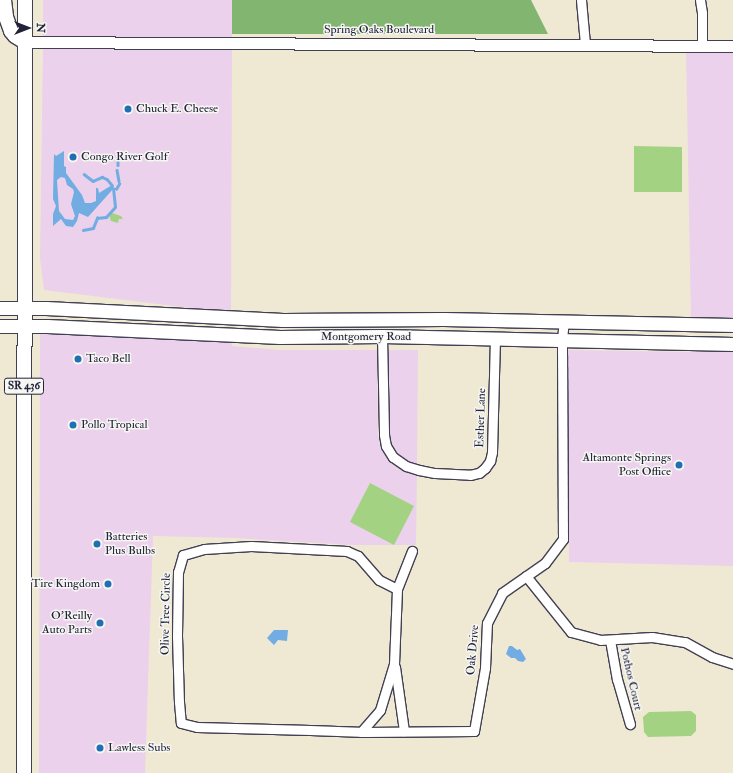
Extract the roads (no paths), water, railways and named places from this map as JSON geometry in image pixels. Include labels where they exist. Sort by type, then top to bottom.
[{"type":"main road","points":[[4,0],[6,17],[11,31],[15,36],[25,42]]},
{"type":"main road","name":"SR 436","points":[[24,773],[24,308],[26,0]]},
{"type":"main road","name":"Montgomery Road","points":[[0,308],[282,320],[444,319],[733,325]]},
{"type":"main road","points":[[382,336],[393,327],[404,323],[424,324],[444,319]]},
{"type":"main road","name":"Montgomery Road","points":[[0,326],[280,337],[382,336],[733,344]]},
{"type":"street","points":[[581,0],[585,44]]},
{"type":"street","points":[[700,0],[702,13],[702,46]]},
{"type":"street","name":"Spring Oaks Boulevard","points":[[25,42],[733,46]]},
{"type":"street","name":"Oak Drive","points":[[404,731],[474,731],[485,668],[487,623],[502,593],[545,563],[563,539],[562,339],[564,321]]},
{"type":"street","name":"Esther Lane","points":[[382,336],[384,435],[386,446],[393,457],[406,466],[436,473],[470,475],[479,473],[485,468],[490,461],[492,452],[495,338]]},
{"type":"street","name":"Olive Tree Circle","points":[[397,589],[379,580],[358,556],[347,551],[251,546],[204,549],[183,556],[178,572],[177,636],[179,702],[182,723],[197,727],[361,732],[404,731]]},
{"type":"street","points":[[404,731],[394,664],[397,589],[412,551]]},
{"type":"street","points":[[526,576],[571,632],[600,640],[652,637],[685,642],[712,657],[733,664]]},
{"type":"street","name":"Pothos Court","points":[[610,640],[617,679],[630,724]]},
{"type":"street","points":[[361,732],[380,710],[394,664]]},
{"type":"water","points":[[64,151],[64,166],[66,167],[66,173],[82,195],[85,203],[96,201],[96,188],[98,188],[99,193],[112,185],[114,188],[88,217],[79,213],[77,221],[73,227],[66,226],[61,219],[53,226],[53,214],[56,206],[53,199],[54,154],[56,156]],"holes":[[[61,177],[65,178],[67,185],[73,189],[74,192],[71,204],[75,216],[73,220],[65,219],[59,211],[57,180]]]},
{"type":"water","points":[[274,630],[288,630],[287,641],[278,640],[274,645],[267,638]]},
{"type":"water","points":[[509,646],[512,646],[517,650],[520,649],[526,659],[523,662],[518,661],[515,658],[511,658],[506,654]]},
{"type":"waterway","points":[[118,158],[118,165]]},
{"type":"waterway","points":[[117,170],[119,181]]},
{"type":"waterway","points":[[84,174],[93,181],[102,177],[107,179],[112,185]]},
{"type":"waterway","points":[[83,230],[93,228],[97,218],[106,217],[115,207],[113,189],[116,189],[119,184]]},
{"type":"place","name":"Chuck E. Cheese","points":[[128,109]]},
{"type":"place","name":"Congo River Golf","points":[[73,157]]},
{"type":"place","name":"Taco Bell","points":[[78,359]]},
{"type":"place","name":"Pollo Tropical","points":[[73,425]]},
{"type":"place","name":"Altamonte Springs Post Office","points":[[679,465]]},
{"type":"place","name":"Batteries Plus Bulbs","points":[[97,544]]},
{"type":"place","name":"Tire Kingdom","points":[[108,584]]},
{"type":"place","name":"O'Reilly Auto Parts","points":[[100,623]]},
{"type":"place","name":"Lawless Subs","points":[[100,748]]}]
